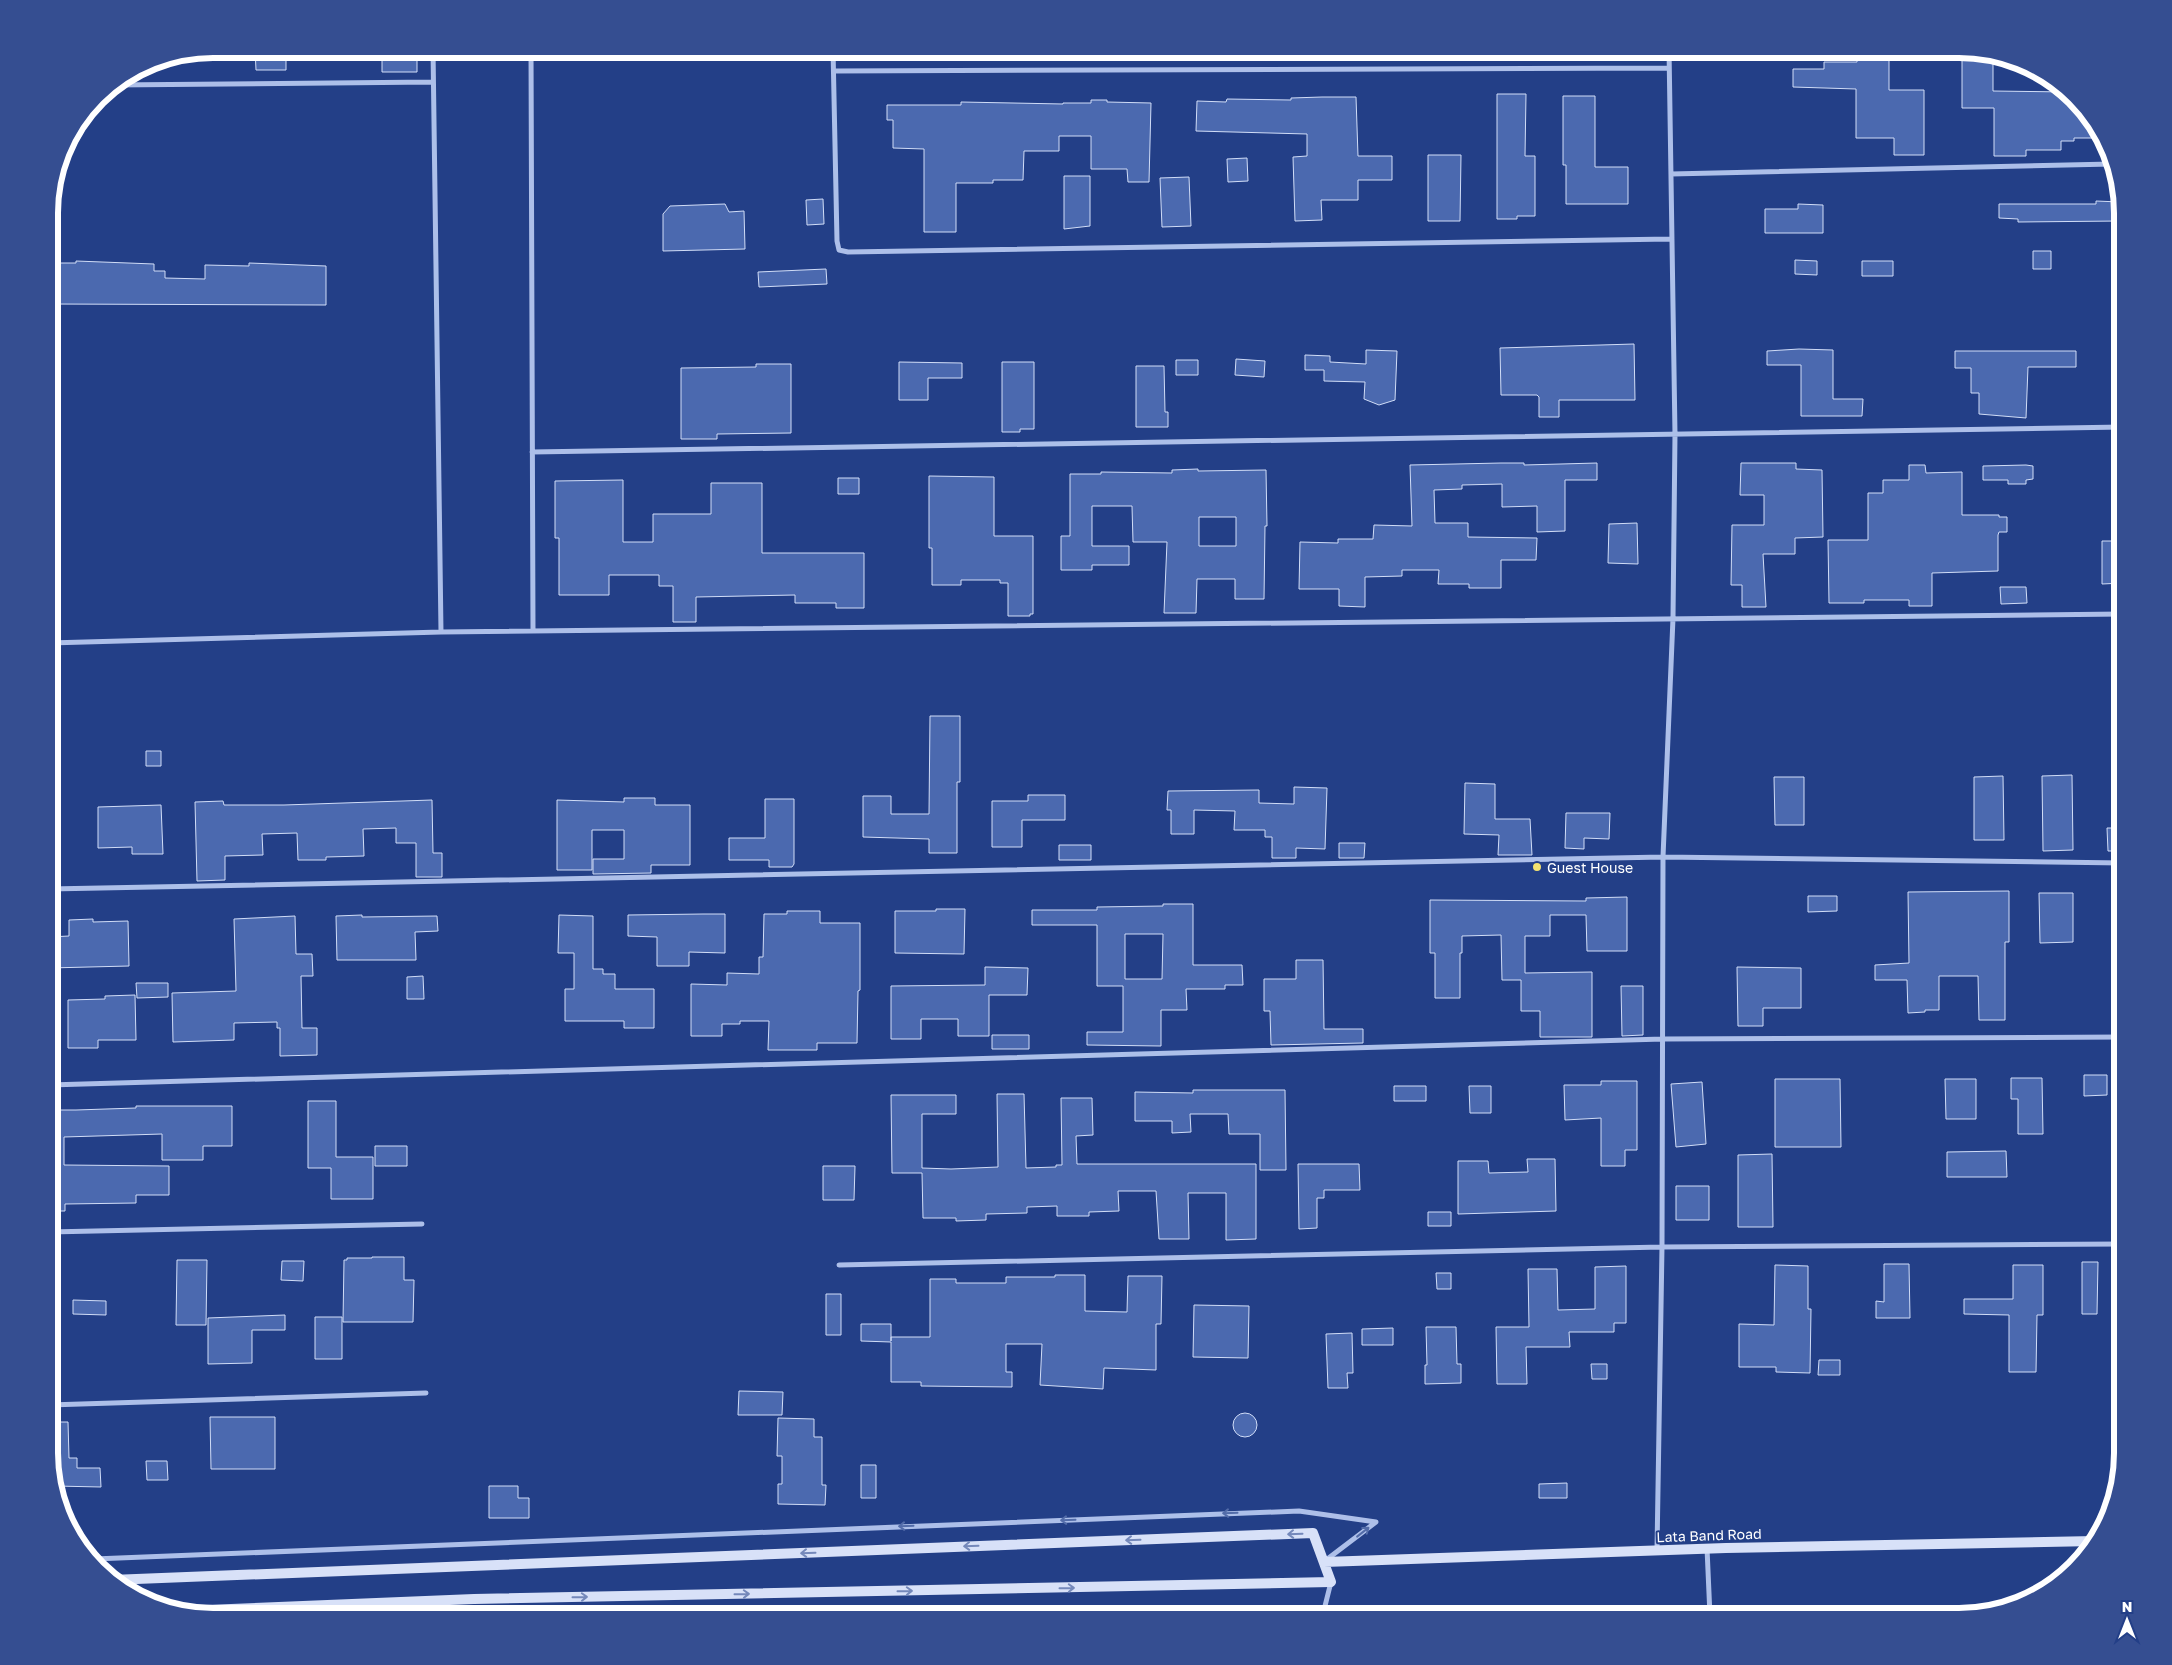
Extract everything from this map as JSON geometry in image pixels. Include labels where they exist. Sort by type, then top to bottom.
[{"type":"main road","points":[[124,1579],[1313,1533],[1331,1582],[474,1599],[254,1608]]},
{"type":"main road","name":"Lata Band Road","points":[[1324,1562],[1707,1548],[2086,1541]]},
{"type":"street","points":[[433,58],[442,632]]},
{"type":"street","points":[[531,58],[532,631]]},
{"type":"street","points":[[833,58],[837,241],[839,250],[848,252],[1671,239]]},
{"type":"street","points":[[1657,1550],[1662,1247],[1663,857],[1673,618],[1675,434],[1669,58]]},
{"type":"street","points":[[834,71],[1669,68]]},
{"type":"street","points":[[124,86],[433,82]]},
{"type":"street","points":[[1671,174],[2106,164]]},
{"type":"street","points":[[532,452],[2114,427]]},
{"type":"street","points":[[58,643],[442,632],[2114,614]]},
{"type":"street","points":[[58,889],[1663,857],[2114,863]]},
{"type":"street","points":[[58,1085],[1663,1039],[2114,1037]]},
{"type":"street","points":[[58,1232],[422,1224]]},
{"type":"street","points":[[838,1265],[1662,1247],[2114,1244]]},
{"type":"street","points":[[58,1405],[426,1393]]},
{"type":"street","points":[[100,1559],[1299,1510],[1376,1522],[1324,1562]]},
{"type":"street","points":[[1707,1548],[1710,1608]]},
{"type":"street","points":[[1324,1608],[1331,1582]]},
{"type":"building","points":[[255,58],[286,58],[286,70],[256,70]]},
{"type":"building","points":[[382,58],[417,58],[417,72],[382,72]]},
{"type":"building","points":[[1857,58],[1889,58],[1889,90],[1924,90],[1924,155],[1894,155],[1894,138],[1856,138],[1856,89],[1793,87],[1793,69],[1824,69],[1824,62],[1857,62]]},
{"type":"building","points":[[1962,58],[1993,62],[1993,91],[2056,92],[2082,118],[2096,138],[2074,138],[2074,141],[2061,141],[2061,150],[2026,150],[2026,156],[1994,156],[1994,108],[1962,108]]},
{"type":"building","points":[[1497,94],[1526,94],[1525,156],[1535,156],[1535,216],[1517,216],[1517,219],[1497,219]]},
{"type":"building","points":[[1563,96],[1595,96],[1595,167],[1628,167],[1628,204],[1566,204],[1566,165],[1563,165]]},
{"type":"building","points":[[1356,97],[1358,156],[1392,156],[1392,180],[1358,180],[1358,200],[1321,200],[1322,220],[1295,221],[1293,157],[1307,156],[1307,134],[1196,131],[1197,101],[1226,102],[1227,99],[1291,100],[1291,98]]},
{"type":"building","points":[[1091,100],[1151,103],[1149,182],[1128,182],[1127,169],[1091,169],[1091,136],[1059,136],[1059,151],[1024,151],[1023,180],[993,180],[993,183],[956,183],[956,232],[924,232],[924,149],[893,148],[893,120],[887,120],[887,105],[961,105],[961,102],[1063,104],[1091,103]]},
{"type":"building","points":[[1428,155],[1461,155],[1460,221],[1428,221]]},
{"type":"building","points":[[1247,158],[1248,181],[1228,182],[1227,159]]},
{"type":"building","points":[[1064,176],[1090,176],[1090,226],[1064,229]]},
{"type":"building","points":[[1189,177],[1191,226],[1162,227],[1160,178]]},
{"type":"building","points":[[823,199],[824,224],[807,225],[806,200]]},
{"type":"building","points":[[2096,201],[2114,202],[2114,221],[2018,222],[2018,219],[1999,218],[1999,204],[2096,204]]},
{"type":"building","points":[[725,204],[729,212],[744,211],[745,249],[663,251],[663,214],[670,206]]},
{"type":"building","points":[[1798,204],[1823,205],[1823,233],[1765,233],[1765,209],[1798,209]]},
{"type":"building","points":[[2033,251],[2051,251],[2051,269],[2033,269]]},
{"type":"building","points":[[1795,260],[1817,261],[1817,275],[1795,274]]},
{"type":"building","points":[[76,261],[154,264],[154,271],[165,271],[165,278],[205,279],[205,265],[249,266],[249,263],[326,266],[326,305],[58,304],[58,263],[76,263]]},
{"type":"building","points":[[1862,261],[1893,261],[1893,276],[1862,276]]},
{"type":"building","points":[[826,269],[827,284],[759,287],[758,272]]},
{"type":"building","points":[[1634,344],[1635,400],[1559,400],[1559,417],[1539,417],[1539,397],[1537,395],[1501,395],[1500,348]]},
{"type":"building","points":[[1799,349],[1833,350],[1833,399],[1863,399],[1862,416],[1801,416],[1801,365],[1767,365],[1767,351]]},
{"type":"building","points":[[1366,350],[1397,351],[1395,400],[1379,405],[1364,399],[1365,382],[1324,381],[1324,370],[1305,370],[1305,355],[1330,356],[1330,362],[1366,364]]},
{"type":"building","points":[[1955,351],[2076,351],[2076,367],[2028,367],[2026,418],[1979,414],[1979,393],[1971,393],[1971,368],[1955,368]]},
{"type":"building","points":[[1236,359],[1265,361],[1264,377],[1235,375]]},
{"type":"building","points":[[1176,360],[1198,360],[1198,375],[1176,375]]},
{"type":"building","points":[[899,362],[962,363],[962,378],[928,378],[928,400],[899,400]]},
{"type":"building","points":[[1002,362],[1034,362],[1034,429],[1020,429],[1020,432],[1002,432]]},
{"type":"building","points":[[756,364],[791,364],[791,433],[717,434],[717,439],[681,439],[681,368],[756,367]]},
{"type":"building","points":[[1136,366],[1164,366],[1165,412],[1168,412],[1168,427],[1136,427]]},
{"type":"building","points":[[1524,463],[1524,465],[1597,463],[1597,480],[1565,480],[1565,531],[1537,532],[1537,506],[1502,507],[1502,484],[1462,485],[1462,489],[1434,490],[1435,523],[1468,523],[1468,537],[1537,538],[1536,560],[1501,560],[1501,588],[1469,588],[1469,584],[1438,584],[1439,570],[1402,570],[1402,576],[1365,577],[1365,607],[1339,606],[1339,589],[1299,589],[1300,542],[1338,543],[1338,539],[1373,539],[1374,525],[1412,526],[1410,465]]},
{"type":"building","points":[[1741,463],[1796,463],[1796,469],[1822,470],[1823,537],[1795,538],[1795,554],[1763,554],[1766,607],[1742,607],[1742,585],[1731,585],[1732,525],[1764,525],[1764,495],[1740,495]]},
{"type":"building","points":[[1909,465],[1925,465],[1926,473],[1962,472],[1962,515],[1999,515],[1999,517],[2007,517],[2007,532],[1999,532],[1998,535],[1998,571],[1932,573],[1932,606],[1909,606],[1909,600],[1864,600],[1864,603],[1829,603],[1828,540],[1868,540],[1868,493],[1883,493],[1883,480],[1909,480]]},
{"type":"building","points":[[1983,466],[2033,466],[2033,479],[2026,480],[2026,484],[2008,484],[2008,480],[1983,480]]},
{"type":"building","points":[[1172,470],[1266,470],[1267,526],[1265,526],[1264,599],[1235,599],[1235,579],[1197,579],[1196,613],[1164,613],[1167,542],[1133,542],[1132,506],[1092,506],[1092,546],[1129,546],[1129,565],[1092,565],[1092,570],[1061,570],[1061,536],[1070,536],[1070,474],[1101,474],[1101,472],[1172,473]],"holes":[[[1199,517],[1236,517],[1236,546],[1199,546]]]},
{"type":"building","points":[[929,476],[994,477],[994,536],[1033,536],[1033,614],[1030,614],[1030,616],[1008,616],[1008,583],[1000,583],[1000,580],[961,580],[961,585],[932,585],[932,548],[929,548]]},
{"type":"building","points":[[838,478],[859,478],[859,494],[838,494]]},
{"type":"building","points":[[623,480],[623,542],[653,542],[653,514],[711,514],[711,483],[762,483],[762,553],[864,553],[864,608],[836,608],[836,603],[795,603],[795,595],[696,597],[696,622],[673,622],[673,586],[659,586],[659,575],[609,575],[609,595],[559,595],[559,538],[555,538],[555,481]]},
{"type":"building","points":[[1637,523],[1638,564],[1608,563],[1609,524]]},
{"type":"building","points":[[2102,541],[2114,541],[2114,583],[2102,584]]},
{"type":"building","points":[[2000,587],[2026,587],[2027,603],[2001,604]]},
{"type":"building","points":[[930,716],[960,716],[960,782],[957,782],[957,853],[929,853],[929,839],[863,837],[863,796],[891,796],[891,814],[929,814]]},
{"type":"building","points":[[146,751],[161,751],[161,766],[146,766]]},
{"type":"building","points":[[2072,775],[2073,850],[2043,851],[2042,776]]},
{"type":"building","points":[[2003,776],[2004,840],[1974,840],[1974,777]]},
{"type":"building","points":[[1774,777],[1804,777],[1804,825],[1775,825]]},
{"type":"building","points":[[1465,783],[1495,784],[1495,819],[1530,819],[1532,855],[1498,855],[1499,835],[1464,834]]},
{"type":"building","points":[[1294,787],[1327,788],[1325,849],[1296,848],[1296,858],[1272,858],[1272,837],[1265,837],[1265,830],[1234,830],[1235,811],[1194,810],[1194,834],[1171,834],[1171,810],[1167,810],[1168,791],[1259,790],[1259,803],[1294,804]]},
{"type":"building","points":[[1028,795],[1065,795],[1065,820],[1022,820],[1022,847],[992,847],[992,801],[1028,801]]},
{"type":"building","points":[[624,798],[655,798],[655,805],[690,805],[690,865],[651,865],[651,873],[593,874],[593,859],[624,859],[624,830],[592,830],[592,870],[557,870],[557,800],[624,802]]},
{"type":"building","points":[[765,799],[794,799],[794,864],[792,867],[769,867],[769,860],[729,860],[729,838],[765,838]]},
{"type":"building","points":[[432,800],[433,853],[442,853],[442,877],[416,877],[416,843],[396,843],[396,828],[363,829],[364,856],[326,857],[326,860],[298,860],[297,833],[262,834],[263,855],[225,856],[225,880],[197,881],[195,802],[223,801],[224,805],[284,805]]},
{"type":"building","points":[[161,805],[163,854],[132,854],[132,847],[98,848],[98,807]]},
{"type":"building","points":[[1566,813],[1610,813],[1609,839],[1584,838],[1584,849],[1565,848]]},
{"type":"building","points":[[2107,828],[2114,828],[2114,851],[2108,851]]},
{"type":"building","points":[[1339,843],[1365,843],[1364,858],[1339,858]]},
{"type":"building","points":[[1059,845],[1091,845],[1091,860],[1059,860]]},
{"type":"building","points":[[2009,891],[2009,942],[2005,942],[2005,1020],[1979,1020],[1978,976],[1939,976],[1939,1010],[1908,1013],[1907,980],[1875,980],[1875,965],[1909,963],[1908,892]]},
{"type":"building","points":[[2039,893],[2073,893],[2073,942],[2040,943]]},
{"type":"building","points":[[1808,896],[1837,896],[1837,911],[1808,912]]},
{"type":"building","points":[[1627,897],[1627,951],[1587,951],[1586,915],[1550,915],[1550,936],[1525,936],[1525,973],[1592,972],[1592,1037],[1540,1037],[1540,1011],[1521,1011],[1521,980],[1502,980],[1501,935],[1462,936],[1460,998],[1435,998],[1435,953],[1430,953],[1430,900],[1586,901],[1586,898]]},
{"type":"building","points":[[1163,904],[1193,904],[1193,965],[1242,965],[1243,985],[1225,985],[1225,989],[1186,989],[1187,1010],[1161,1010],[1161,1046],[1087,1045],[1087,1032],[1123,1032],[1123,986],[1097,986],[1097,925],[1032,925],[1032,910],[1097,910],[1097,907],[1163,906]],"holes":[[[1125,934],[1163,934],[1162,979],[1125,979]]]},
{"type":"building","points":[[936,909],[965,909],[964,954],[895,953],[895,911],[936,911]]},
{"type":"building","points":[[787,911],[820,911],[820,923],[860,923],[860,990],[858,991],[857,1043],[817,1043],[817,1050],[768,1050],[769,1021],[740,1021],[740,1024],[722,1024],[722,1036],[691,1036],[691,984],[727,985],[727,973],[759,974],[759,957],[763,957],[764,914],[787,914]]},
{"type":"building","points":[[725,914],[725,953],[689,952],[689,966],[657,966],[657,937],[628,936],[628,915]]},
{"type":"building","points":[[362,915],[362,917],[437,916],[438,931],[415,932],[416,960],[337,960],[336,916]]},
{"type":"building","points":[[559,915],[593,916],[593,969],[603,969],[603,974],[615,974],[615,989],[654,989],[654,1028],[624,1028],[624,1021],[565,1021],[565,989],[574,989],[574,953],[558,953]]},
{"type":"building","points":[[295,916],[296,954],[312,954],[313,976],[301,976],[302,1028],[317,1028],[317,1055],[280,1056],[280,1028],[277,1028],[277,1022],[234,1023],[234,1040],[173,1042],[172,993],[236,991],[234,919]]},
{"type":"building","points":[[93,919],[93,922],[128,921],[129,966],[58,968],[58,937],[69,936],[69,920]]},
{"type":"building","points":[[1296,960],[1323,960],[1324,1029],[1363,1029],[1363,1043],[1271,1045],[1270,1011],[1264,1011],[1264,979],[1296,979]]},
{"type":"building","points":[[985,967],[1028,968],[1027,995],[989,995],[989,1036],[958,1036],[958,1019],[921,1019],[921,1039],[891,1039],[891,986],[985,985]]},
{"type":"building","points":[[1737,967],[1801,968],[1801,1008],[1763,1008],[1763,1026],[1738,1026]]},
{"type":"building","points":[[423,976],[424,999],[407,999],[407,977]]},
{"type":"building","points":[[136,983],[168,983],[168,997],[137,998]]},
{"type":"building","points":[[1621,986],[1643,986],[1643,1035],[1622,1036]]},
{"type":"building","points":[[135,995],[136,1040],[98,1040],[98,1048],[68,1048],[68,1000],[105,999],[105,996]]},
{"type":"building","points":[[992,1035],[1029,1035],[1029,1049],[992,1049]]},
{"type":"building","points":[[2084,1075],[2107,1075],[2107,1095],[2084,1096]]},
{"type":"building","points":[[2011,1078],[2042,1078],[2043,1134],[2018,1134],[2018,1099],[2011,1099]]},
{"type":"building","points":[[1775,1079],[1840,1079],[1841,1147],[1775,1147]]},
{"type":"building","points":[[1945,1079],[1976,1079],[1976,1119],[1946,1119]]},
{"type":"building","points":[[1601,1081],[1637,1081],[1637,1150],[1625,1150],[1625,1166],[1601,1166],[1601,1118],[1565,1120],[1564,1085],[1601,1085]]},
{"type":"building","points":[[1702,1082],[1706,1144],[1676,1147],[1671,1084]]},
{"type":"building","points":[[1394,1086],[1426,1086],[1426,1101],[1394,1101]]},
{"type":"building","points":[[1469,1086],[1491,1086],[1491,1113],[1470,1113]]},
{"type":"building","points":[[1193,1090],[1285,1090],[1286,1170],[1260,1170],[1260,1134],[1229,1134],[1228,1114],[1190,1114],[1191,1132],[1172,1133],[1172,1121],[1135,1121],[1135,1092],[1193,1093]]},
{"type":"building","points":[[997,1094],[1024,1094],[1026,1168],[1062,1165],[1061,1098],[1092,1098],[1093,1135],[1076,1136],[1077,1164],[1256,1164],[1256,1239],[1226,1240],[1226,1193],[1188,1193],[1189,1239],[1159,1239],[1156,1191],[1118,1191],[1119,1211],[1089,1212],[1089,1216],[1057,1216],[1057,1206],[1027,1207],[1027,1213],[986,1214],[986,1220],[956,1221],[956,1218],[923,1218],[922,1173],[892,1173],[891,1095],[956,1095],[956,1114],[922,1114],[922,1168],[951,1169],[998,1167]]},
{"type":"building","points":[[308,1101],[336,1101],[336,1157],[373,1157],[373,1199],[331,1199],[331,1168],[308,1168]]},
{"type":"building","points":[[136,1106],[232,1106],[232,1146],[203,1146],[203,1160],[162,1160],[162,1134],[64,1137],[64,1165],[169,1166],[169,1195],[136,1195],[136,1203],[65,1204],[65,1211],[58,1211],[58,1110],[136,1108]]},
{"type":"building","points":[[375,1146],[407,1146],[407,1166],[375,1166]]},
{"type":"building","points":[[2006,1151],[2007,1177],[1947,1177],[1947,1152]]},
{"type":"building","points":[[1772,1154],[1773,1227],[1738,1227],[1738,1155]]},
{"type":"building","points":[[1527,1159],[1555,1159],[1556,1211],[1458,1214],[1458,1161],[1488,1161],[1489,1173],[1528,1172]]},
{"type":"building","points":[[1298,1164],[1359,1164],[1360,1190],[1324,1190],[1324,1198],[1317,1198],[1317,1228],[1299,1229]]},
{"type":"building","points":[[823,1166],[855,1166],[854,1200],[823,1200]]},
{"type":"building","points":[[1676,1186],[1709,1186],[1709,1220],[1676,1220]]},
{"type":"building","points":[[1428,1212],[1451,1212],[1451,1226],[1428,1226]]},
{"type":"building","points":[[404,1257],[404,1280],[414,1280],[413,1322],[343,1322],[344,1260],[347,1260],[347,1258]]},
{"type":"building","points":[[177,1260],[207,1260],[206,1325],[176,1325]]},
{"type":"building","points":[[282,1261],[304,1261],[303,1281],[281,1280]]},
{"type":"building","points":[[2082,1262],[2098,1262],[2097,1314],[2082,1314]]},
{"type":"building","points":[[1884,1264],[1909,1264],[1910,1318],[1876,1318],[1876,1301],[1884,1302]]},
{"type":"building","points":[[1775,1265],[1808,1266],[1808,1309],[1811,1309],[1810,1373],[1776,1372],[1776,1367],[1739,1367],[1739,1324],[1774,1325]]},
{"type":"building","points":[[2013,1265],[2043,1265],[2043,1315],[2037,1315],[2036,1372],[2009,1372],[2009,1315],[1964,1314],[1964,1299],[2013,1299]]},
{"type":"building","points":[[1626,1266],[1626,1323],[1614,1323],[1614,1332],[1569,1332],[1570,1347],[1526,1347],[1527,1384],[1497,1384],[1496,1327],[1529,1327],[1528,1269],[1557,1269],[1558,1310],[1595,1309],[1595,1267]]},
{"type":"building","points":[[1436,1273],[1451,1273],[1451,1289],[1437,1289]]},
{"type":"building","points":[[1085,1275],[1085,1311],[1127,1312],[1128,1276],[1162,1276],[1161,1324],[1156,1324],[1156,1370],[1104,1368],[1103,1389],[1040,1385],[1042,1344],[1006,1344],[1006,1372],[1012,1372],[1012,1387],[921,1386],[921,1382],[891,1382],[891,1342],[861,1341],[861,1324],[891,1324],[891,1337],[930,1337],[930,1279],[956,1279],[956,1283],[1006,1283],[1006,1277]]},
{"type":"building","points":[[826,1294],[841,1294],[841,1335],[826,1335]]},
{"type":"building","points":[[73,1300],[106,1301],[106,1315],[73,1314]]},
{"type":"building","points":[[1194,1305],[1249,1306],[1248,1358],[1193,1357]]},
{"type":"building","points":[[285,1315],[285,1330],[252,1330],[252,1363],[208,1364],[208,1318]]},
{"type":"building","points":[[315,1317],[342,1317],[342,1359],[315,1359]]},
{"type":"building","points":[[1426,1327],[1456,1327],[1457,1364],[1461,1364],[1461,1383],[1425,1384],[1425,1365],[1427,1365]]},
{"type":"building","points":[[1393,1328],[1393,1345],[1362,1345],[1362,1329]]},
{"type":"building","points":[[1352,1333],[1353,1373],[1347,1373],[1348,1388],[1328,1388],[1326,1334]]},
{"type":"building","points":[[1819,1360],[1840,1360],[1840,1375],[1818,1375]]},
{"type":"building","points":[[1591,1364],[1607,1364],[1607,1379],[1592,1379]]},
{"type":"building","points":[[739,1391],[783,1392],[782,1415],[738,1415]]},
{"type":"building","points":[[1245,1413],[1253,1417],[1257,1425],[1253,1433],[1245,1437],[1237,1433],[1233,1425],[1237,1417]]},
{"type":"building","points":[[210,1417],[275,1417],[275,1469],[211,1469]]},
{"type":"building","points":[[778,1418],[814,1419],[814,1437],[822,1437],[822,1485],[826,1485],[825,1505],[778,1504],[778,1484],[782,1484],[782,1456],[777,1456]]},
{"type":"building","points":[[58,1422],[68,1422],[69,1458],[77,1458],[77,1468],[100,1468],[101,1487],[61,1486],[58,1463]]},
{"type":"building","points":[[146,1461],[167,1461],[168,1480],[147,1480]]},
{"type":"building","points":[[861,1465],[876,1465],[876,1498],[861,1498]]},
{"type":"building","points":[[1567,1483],[1567,1498],[1539,1498],[1539,1484]]},
{"type":"building","points":[[489,1486],[518,1486],[518,1498],[529,1498],[529,1518],[489,1518]]},
{"type":"place","name":"Guest House","points":[[1537,867]]}]
